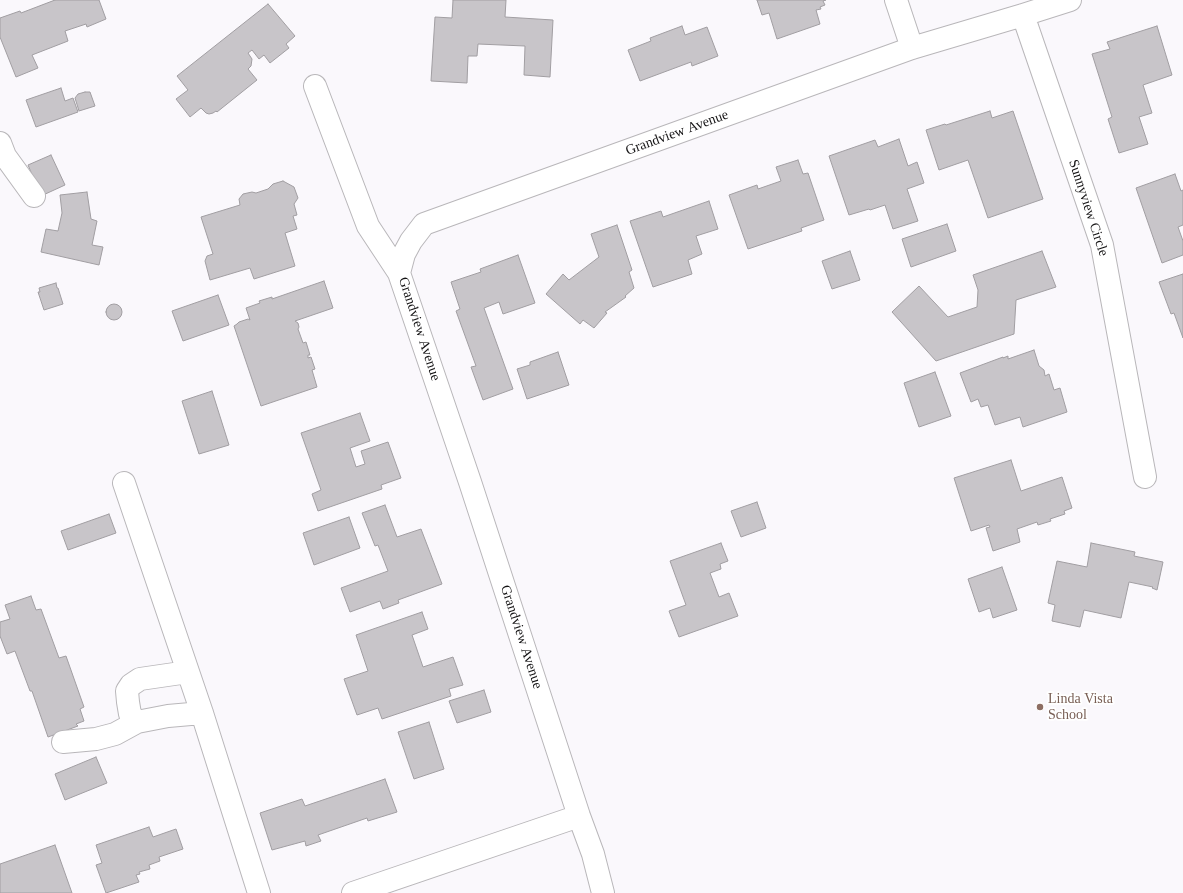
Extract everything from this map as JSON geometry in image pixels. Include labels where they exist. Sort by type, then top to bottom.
[{"type":"street","points":[[896,0],[912,48]]},
{"type":"street","name":"Grandview Avenue","points":[[603,893],[593,854],[579,816],[470,482],[399,273],[404,254],[411,241],[424,224],[912,48],[1070,0]]},
{"type":"street","name":"Sunnyview Circle","points":[[1022,15],[1102,245],[1145,477]]},
{"type":"street","points":[[315,86],[368,226],[399,273]]},
{"type":"street","points":[[0,143],[5,156],[34,196]]},
{"type":"street","points":[[124,483],[202,713],[259,893]]},
{"type":"street","points":[[137,722],[130,714],[127,691],[130,685],[140,679],[188,672]]},
{"type":"street","points":[[63,742],[96,739],[115,734],[137,722],[168,716],[202,713]]},
{"type":"street","points":[[353,893],[579,816]]},
{"type":"building","points":[[55,0],[99,0],[106,19],[87,27],[86,24],[65,31],[68,41],[32,55],[38,68],[16,77],[0,37],[0,18],[20,11],[21,13]]},
{"type":"building","points":[[453,0],[506,0],[505,17],[553,20],[550,77],[524,75],[525,46],[478,44],[477,56],[468,56],[467,83],[431,81],[435,17],[452,18]]},
{"type":"building","points":[[757,0],[826,0],[823,1],[825,5],[820,7],[821,9],[816,10],[820,24],[777,39],[769,13],[762,15]]},
{"type":"building","points":[[268,4],[295,36],[286,44],[289,48],[270,63],[264,55],[259,59],[252,50],[248,53],[252,59],[251,66],[248,69],[257,80],[217,112],[216,111],[209,114],[201,108],[190,117],[176,99],[188,90],[177,76]]},
{"type":"building","points":[[682,26],[685,35],[707,27],[718,56],[692,66],[691,62],[640,81],[628,50],[651,41],[650,38]]},
{"type":"building","points":[[1157,26],[1172,75],[1143,85],[1152,113],[1139,117],[1148,144],[1119,153],[1108,119],[1112,117],[1092,54],[1110,49],[1107,42]]},
{"type":"building","points":[[61,88],[65,101],[73,98],[78,112],[36,127],[26,100]]},
{"type":"building","points":[[90,92],[95,106],[79,111],[75,98],[78,94]]},
{"type":"building","points":[[990,111],[992,118],[1013,111],[1043,199],[988,218],[968,160],[939,170],[926,130]]},
{"type":"building","points":[[899,139],[908,166],[917,162],[924,183],[907,189],[918,221],[893,229],[885,205],[849,215],[829,156],[875,140],[878,147]]},
{"type":"building","points":[[51,155],[65,185],[41,196],[28,165]]},
{"type":"building","points":[[798,160],[803,174],[808,173],[824,220],[801,228],[802,231],[748,249],[729,195],[757,185],[758,189],[781,181],[776,167]]},
{"type":"building","points":[[1175,174],[1181,191],[1183,190],[1183,225],[1178,227],[1183,241],[1183,255],[1162,263],[1136,188]]},
{"type":"building","points":[[283,181],[294,187],[298,198],[294,204],[297,215],[293,216],[297,229],[285,233],[295,266],[254,279],[250,268],[210,280],[205,261],[207,256],[213,254],[201,217],[240,205],[239,199],[243,194],[252,192],[256,193],[268,189],[273,184]]},
{"type":"building","points":[[87,192],[91,219],[97,221],[92,245],[103,247],[99,265],[41,252],[46,229],[58,231],[62,213],[60,195]]},
{"type":"building","points":[[709,201],[718,229],[696,236],[702,254],[688,260],[692,274],[653,287],[630,221],[661,211],[663,217]]},
{"type":"building","points":[[947,224],[956,251],[911,267],[902,239]]},
{"type":"building","points":[[617,225],[632,270],[629,272],[634,288],[625,296],[626,297],[605,312],[607,313],[594,328],[583,320],[580,324],[546,294],[563,274],[569,280],[599,257],[591,234]]},
{"type":"building","points":[[850,251],[860,280],[832,289],[822,261]]},
{"type":"building","points":[[1042,251],[1056,287],[1016,300],[1014,334],[936,361],[892,312],[919,286],[948,317],[977,307],[978,290],[973,275]]},
{"type":"building","points":[[518,255],[535,303],[503,314],[499,302],[484,308],[513,389],[483,400],[471,367],[476,366],[456,311],[460,309],[451,282],[481,272],[480,269]]},
{"type":"building","points":[[1183,274],[1183,338],[1174,313],[1171,314],[1159,282]]},
{"type":"building","points":[[324,281],[333,308],[295,321],[298,323],[298,329],[303,343],[306,342],[310,355],[308,355],[308,358],[311,357],[315,369],[312,370],[317,387],[261,406],[234,326],[239,322],[248,319],[250,320],[246,308],[260,303],[259,301],[272,297],[272,299]]},
{"type":"building","points":[[56,283],[63,304],[44,310],[38,292],[40,292],[39,288]]},
{"type":"building","points":[[218,295],[229,325],[183,341],[172,311]]},
{"type":"building","points":[[111,304],[117,304],[122,309],[120,318],[117,320],[111,320],[106,315],[106,309]]},
{"type":"building","points":[[1034,350],[1039,366],[1044,370],[1045,376],[1049,374],[1054,390],[1060,388],[1067,412],[1023,427],[1020,417],[995,425],[988,405],[981,407],[978,399],[971,402],[960,373],[1003,357],[1008,356],[1008,359]]},
{"type":"building","points":[[558,352],[569,385],[527,399],[517,369],[530,365],[530,362]]},
{"type":"building","points":[[935,372],[951,416],[919,427],[904,383]]},
{"type":"building","points":[[212,391],[229,445],[199,454],[182,401]]},
{"type":"building","points":[[360,413],[370,441],[350,448],[356,467],[365,464],[361,451],[388,442],[401,478],[381,485],[382,489],[318,511],[312,494],[321,490],[301,433]]},
{"type":"building","points":[[1011,460],[1021,491],[1062,477],[1072,508],[1064,511],[1065,514],[1050,519],[1051,521],[1038,525],[1037,522],[1017,529],[1020,542],[993,551],[986,528],[990,527],[989,525],[971,531],[954,478]]},
{"type":"building","points":[[757,502],[766,528],[741,537],[731,511]]},
{"type":"building","points":[[385,505],[397,537],[421,529],[442,584],[398,600],[399,603],[383,609],[380,601],[350,612],[341,588],[388,571],[378,545],[375,546],[362,513]]},
{"type":"building","points":[[109,514],[116,533],[68,550],[61,531]]},
{"type":"building","points":[[349,517],[360,548],[314,565],[303,533]]},
{"type":"building","points":[[721,543],[728,561],[720,564],[721,569],[710,573],[719,597],[729,593],[738,616],[679,637],[669,611],[686,605],[670,561]]},
{"type":"building","points":[[1091,543],[1135,552],[1134,556],[1163,562],[1157,590],[1152,588],[1153,587],[1129,582],[1121,618],[1084,610],[1080,627],[1052,621],[1055,605],[1048,603],[1057,561],[1087,567]]},
{"type":"building","points":[[1002,567],[1017,610],[993,618],[990,608],[979,612],[968,579]]},
{"type":"building","points":[[31,596],[36,610],[41,609],[59,658],[66,656],[84,707],[80,709],[84,721],[76,724],[78,726],[48,737],[32,691],[30,691],[15,651],[7,654],[0,636],[0,622],[10,619],[5,605]]},
{"type":"building","points":[[422,612],[428,629],[412,635],[423,667],[453,657],[463,685],[449,689],[451,696],[382,719],[378,708],[357,715],[344,679],[368,671],[356,635]]},
{"type":"building","points":[[484,690],[491,712],[457,723],[449,701]]},
{"type":"building","points":[[429,722],[444,769],[414,779],[398,732]]},
{"type":"building","points":[[96,757],[107,783],[65,800],[55,774]]},
{"type":"building","points":[[385,779],[397,812],[368,821],[367,818],[318,835],[321,841],[306,846],[305,841],[272,850],[260,813],[302,799],[305,806]]},
{"type":"building","points":[[149,827],[153,837],[176,829],[183,849],[159,857],[160,861],[149,865],[150,869],[139,872],[140,874],[136,875],[139,882],[106,893],[96,865],[102,863],[96,845]]},
{"type":"building","points":[[55,845],[72,893],[0,893],[0,864]]},
{"type":"place","name":"Linda Vista School","points":[[1040,707]]}]
